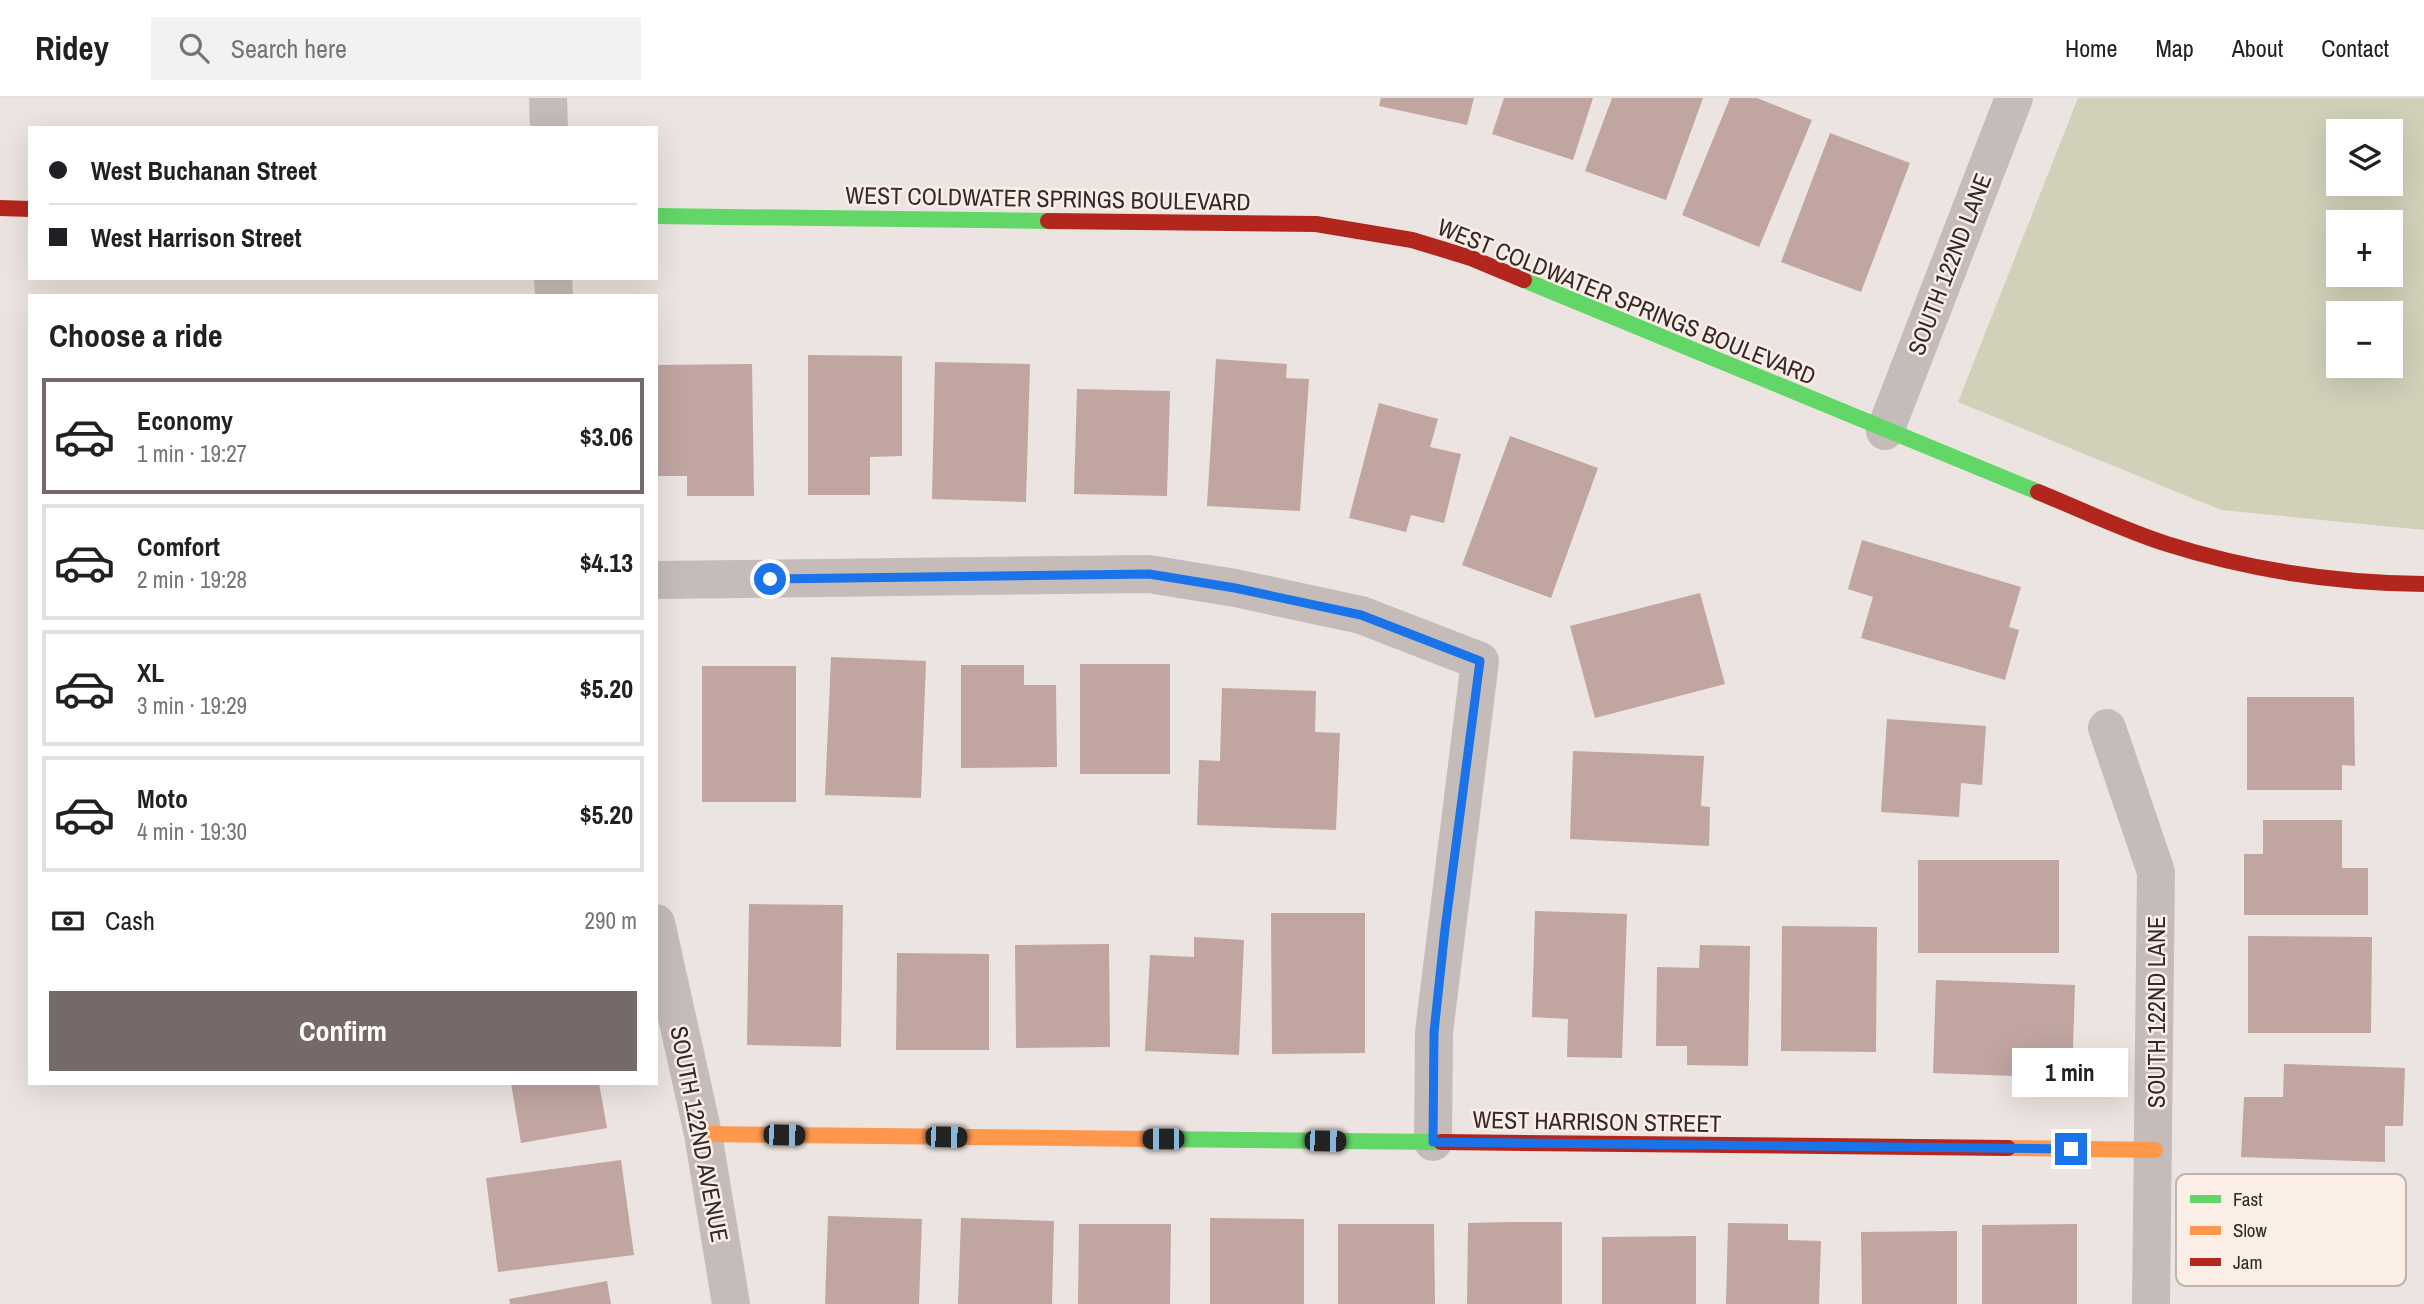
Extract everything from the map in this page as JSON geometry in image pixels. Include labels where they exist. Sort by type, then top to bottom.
[{"type":"street","points":[[548,98],[549,126]]},
{"type":"street","name":"SOUTH 122ND LANE","points":[[1885,431],[2006,100]]},
{"type":"street","points":[[0,208],[28,209]]},
{"type":"street","name":"WEST COLDWATER SPRINGS BOULEVARD","points":[[658,216],[1316,225],[1412,240],[1471,258],[1885,431],[2176,547],[2298,575],[2362,583],[2424,584]]},
{"type":"street","points":[[658,580],[1149,574],[1235,588],[1361,615],[1480,661],[1434,1032],[1433,1142]]},
{"type":"street","name":"SOUTH 122ND LANE","points":[[2107,728],[2157,872],[2151,1304]]},
{"type":"street","name":"SOUTH 122ND AVENUE","points":[[658,932],[703,1134],[731,1304]]},
{"type":"street","name":"WEST HARRISON STREET","points":[[703,1134],[2155,1150]]},
{"type":"green space","points":[[2078,98],[2424,98],[2424,530],[2221,510],[1958,402]]},
{"type":"building","points":[[1381,98],[1474,98],[1467,125],[1379,106]]},
{"type":"building","points":[[1504,98],[1593,98],[1573,160],[1492,134]]},
{"type":"building","points":[[1612,98],[1703,98],[1666,200],[1585,171]]},
{"type":"building","points":[[1730,98],[1757,98],[1812,120],[1759,247],[1682,215]]},
{"type":"building","points":[[1830,133],[1910,163],[1861,292],[1781,262]]},
{"type":"building","points":[[808,355],[902,356],[902,456],[870,457],[870,495],[808,495]]},
{"type":"building","points":[[1216,359],[1287,364],[1286,378],[1309,379],[1300,511],[1207,506]]},
{"type":"building","points":[[935,362],[1030,364],[1026,502],[932,499]]},
{"type":"building","points":[[752,364],[754,496],[687,496],[687,476],[658,476],[658,365]]},
{"type":"building","points":[[1077,389],[1170,391],[1167,496],[1074,494]]},
{"type":"building","points":[[1379,403],[1438,419],[1430,447],[1461,454],[1444,523],[1411,515],[1406,532],[1349,518]]},
{"type":"building","points":[[1510,436],[1598,468],[1551,598],[1462,565]]},
{"type":"building","points":[[1862,540],[2021,587],[2009,627],[2019,630],[2005,680],[1861,638],[1873,597],[1848,589]]},
{"type":"building","points":[[1700,593],[1725,684],[1595,718],[1570,626]]},
{"type":"building","points":[[831,657],[926,661],[921,798],[825,795]]},
{"type":"building","points":[[1080,664],[1170,664],[1170,774],[1080,774]]},
{"type":"building","points":[[961,665],[1024,665],[1024,685],[1056,685],[1057,767],[961,768]]},
{"type":"building","points":[[702,666],[796,666],[796,802],[702,802]]},
{"type":"building","points":[[1222,688],[1316,691],[1315,732],[1340,733],[1336,830],[1197,825],[1199,760],[1220,761]]},
{"type":"building","points":[[2247,697],[2354,697],[2355,766],[2342,765],[2342,790],[2247,790]]},
{"type":"building","points":[[1887,719],[1986,726],[1982,785],[1961,783],[1959,817],[1881,812]]},
{"type":"building","points":[[1573,751],[1704,756],[1701,806],[1710,807],[1709,846],[1570,839]]},
{"type":"building","points":[[2263,820],[2342,820],[2342,868],[2368,868],[2368,915],[2244,915],[2244,854],[2263,854]]},
{"type":"building","points":[[1918,860],[2059,860],[2059,953],[1918,953]]},
{"type":"building","points":[[749,904],[843,905],[841,1047],[747,1045]]},
{"type":"building","points":[[1535,911],[1627,914],[1622,1058],[1567,1057],[1568,1019],[1532,1017]]},
{"type":"building","points":[[1271,913],[1365,913],[1365,1053],[1272,1054]]},
{"type":"building","points":[[1782,926],[1877,927],[1876,1052],[1781,1051]]},
{"type":"building","points":[[2248,936],[2372,937],[2371,1033],[2248,1033]]},
{"type":"building","points":[[1194,937],[1244,940],[1239,1055],[1145,1051],[1150,955],[1194,957]]},
{"type":"building","points":[[1109,944],[1110,1047],[1016,1048],[1015,945]]},
{"type":"building","points":[[1700,945],[1750,946],[1748,1066],[1687,1065],[1687,1046],[1656,1046],[1657,967],[1699,968]]},
{"type":"building","points":[[897,953],[989,954],[989,1050],[896,1050]]},
{"type":"building","points":[[1936,980],[2075,985],[2072,1078],[1933,1073]]},
{"type":"building","points":[[2284,1064],[2405,1068],[2403,1126],[2385,1126],[2385,1162],[2241,1157],[2244,1097],[2283,1097]]},
{"type":"building","points":[[511,1085],[599,1085],[607,1128],[521,1143]]},
{"type":"building","points":[[621,1160],[634,1255],[498,1272],[486,1178]]},
{"type":"building","points":[[828,1216],[922,1219],[919,1304],[825,1304]]},
{"type":"building","points":[[961,1218],[1054,1221],[1052,1304],[958,1304]]},
{"type":"building","points":[[1210,1218],[1304,1219],[1304,1304],[1210,1304]]},
{"type":"building","points":[[1562,1222],[1562,1304],[1467,1304],[1468,1223]]},
{"type":"building","points":[[1728,1223],[1788,1224],[1788,1240],[1821,1241],[1819,1304],[1726,1304]]},
{"type":"building","points":[[1079,1224],[1171,1224],[1170,1304],[1078,1304]]},
{"type":"building","points":[[1338,1224],[1434,1224],[1435,1304],[1338,1304]]},
{"type":"building","points":[[2077,1224],[2077,1304],[1982,1304],[1982,1225]]},
{"type":"building","points":[[1957,1231],[1957,1304],[1862,1304],[1861,1232]]},
{"type":"building","points":[[1696,1236],[1696,1304],[1602,1304],[1602,1237]]},
{"type":"building","points":[[607,1281],[611,1304],[510,1304],[509,1299]]},
{"type":"traffic: fast","points":[[658,216],[1048,221]]},
{"type":"traffic: fast","points":[[1524,280],[2038,492]]},
{"type":"traffic: fast","points":[[1150,1139],[1441,1142]]},
{"type":"traffic: slow","points":[[703,1134],[1150,1139]]},
{"type":"traffic: slow","points":[[2008,1148],[2155,1150]]},
{"type":"traffic: jam","points":[[0,208],[28,209]]},
{"type":"traffic: jam","points":[[1048,221],[1316,224],[1412,240],[1471,258],[1524,280]]},
{"type":"traffic: jam","points":[[2038,492],[2151,538],[2230,561],[2326,578],[2424,584]]},
{"type":"traffic: jam","points":[[1441,1142],[2008,1148]]},
{"type":"route","points":[[770,579],[1149,574],[1235,588],[1361,615],[1480,661],[1434,1032],[1433,1142],[2071,1149]]}]
